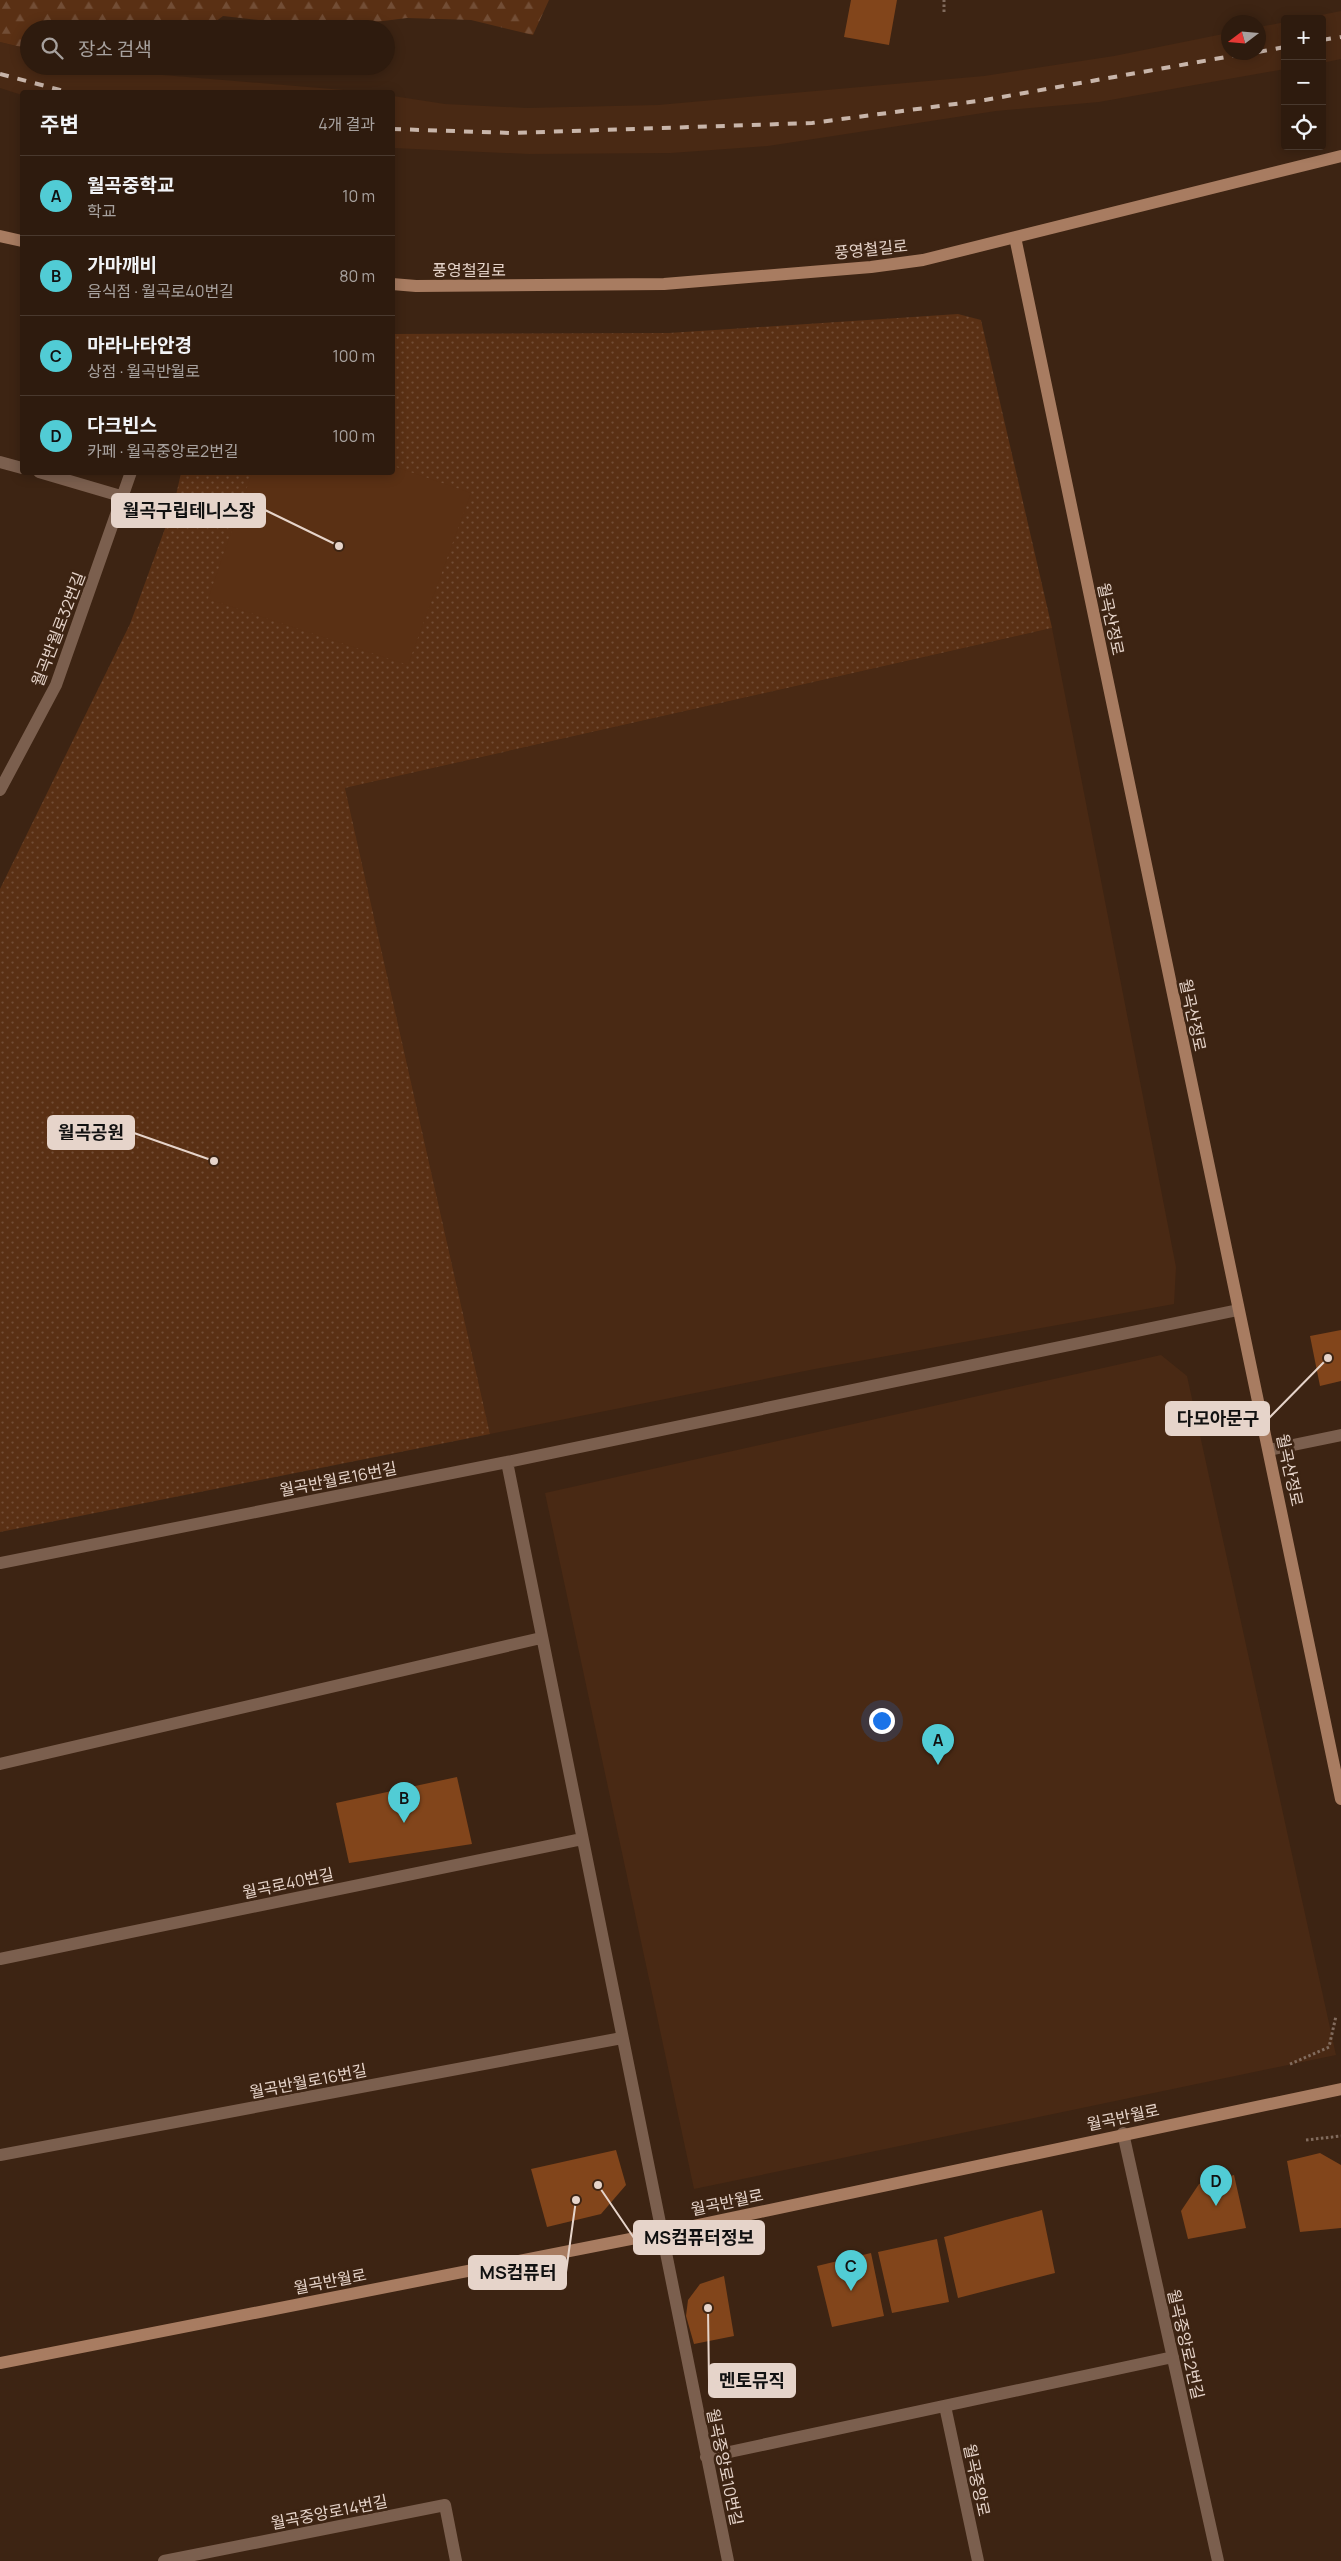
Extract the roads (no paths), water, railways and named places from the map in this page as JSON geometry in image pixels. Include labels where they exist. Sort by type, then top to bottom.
[{"type":"street","name":"풍영철길로","points":[[395,284],[416,286],[664,284],[871,267],[923,260],[1341,156]]},
{"type":"street","points":[[0,236],[20,241]]},
{"type":"street","name":"월곡산정로","points":[[1015,237],[1341,1799]]},
{"type":"street","points":[[0,462],[20,467]]},
{"type":"street","points":[[50,475],[124,496]]},
{"type":"street","name":"월곡반월로32번길","points":[[0,790],[56,685],[130,475]]},
{"type":"street","name":"월곡반월로16번길","points":[[0,1562],[507,1462],[1238,1310]]},
{"type":"street","points":[[1269,1450],[1341,1435]]},
{"type":"street","points":[[507,1462],[660,2233]]},
{"type":"street","points":[[0,1764],[541,1638]]},
{"type":"street","name":"월곡로40번길","points":[[0,1959],[582,1839]]},
{"type":"street","name":"월곡반월로16번길","points":[[0,2155],[622,2038]]},
{"type":"street","name":"월곡반월로","points":[[0,2363],[660,2233],[1341,2089]]},
{"type":"street","name":"월곡중앙로2번길","points":[[1123,2134],[1218,2561]]},
{"type":"street","name":"월곡중앙로10번길","points":[[660,2233],[728,2561]]},
{"type":"street","points":[[706,2457],[1172,2357]]},
{"type":"street","name":"월곡중앙로","points":[[945,2406],[978,2561]]},
{"type":"street","name":"월곡중앙로14번길","points":[[164,2561],[445,2505],[456,2561]]},
{"type":"railway","points":[[1326,39],[1341,37]]},
{"type":"railway","points":[[1266,51],[1281,48]]},
{"type":"railway","points":[[395,129],[512,133],[812,123],[985,100],[1221,58]]},
{"type":"railway","points":[[0,74],[60,90]]},
{"type":"place","name":"월곡구립테니스장","points":[[339,546]]},
{"type":"place","name":"월곡공원","points":[[214,1161]]},
{"type":"place","name":"다모아문구","points":[[1328,1358]]},
{"type":"place","name":"월곡중학교","points":[[938,1765]]},
{"type":"place","name":"가마깨비","points":[[404,1823]]},
{"type":"place","name":"MS컴퓨터정보","points":[[598,2185]]},
{"type":"place","name":"MS컴퓨터","points":[[576,2200]]},
{"type":"place","name":"다크빈스","points":[[1216,2206]]},
{"type":"place","name":"마라나타안경","points":[[851,2291]]},
{"type":"place","name":"멘토뮤직","points":[[708,2308]]}]
